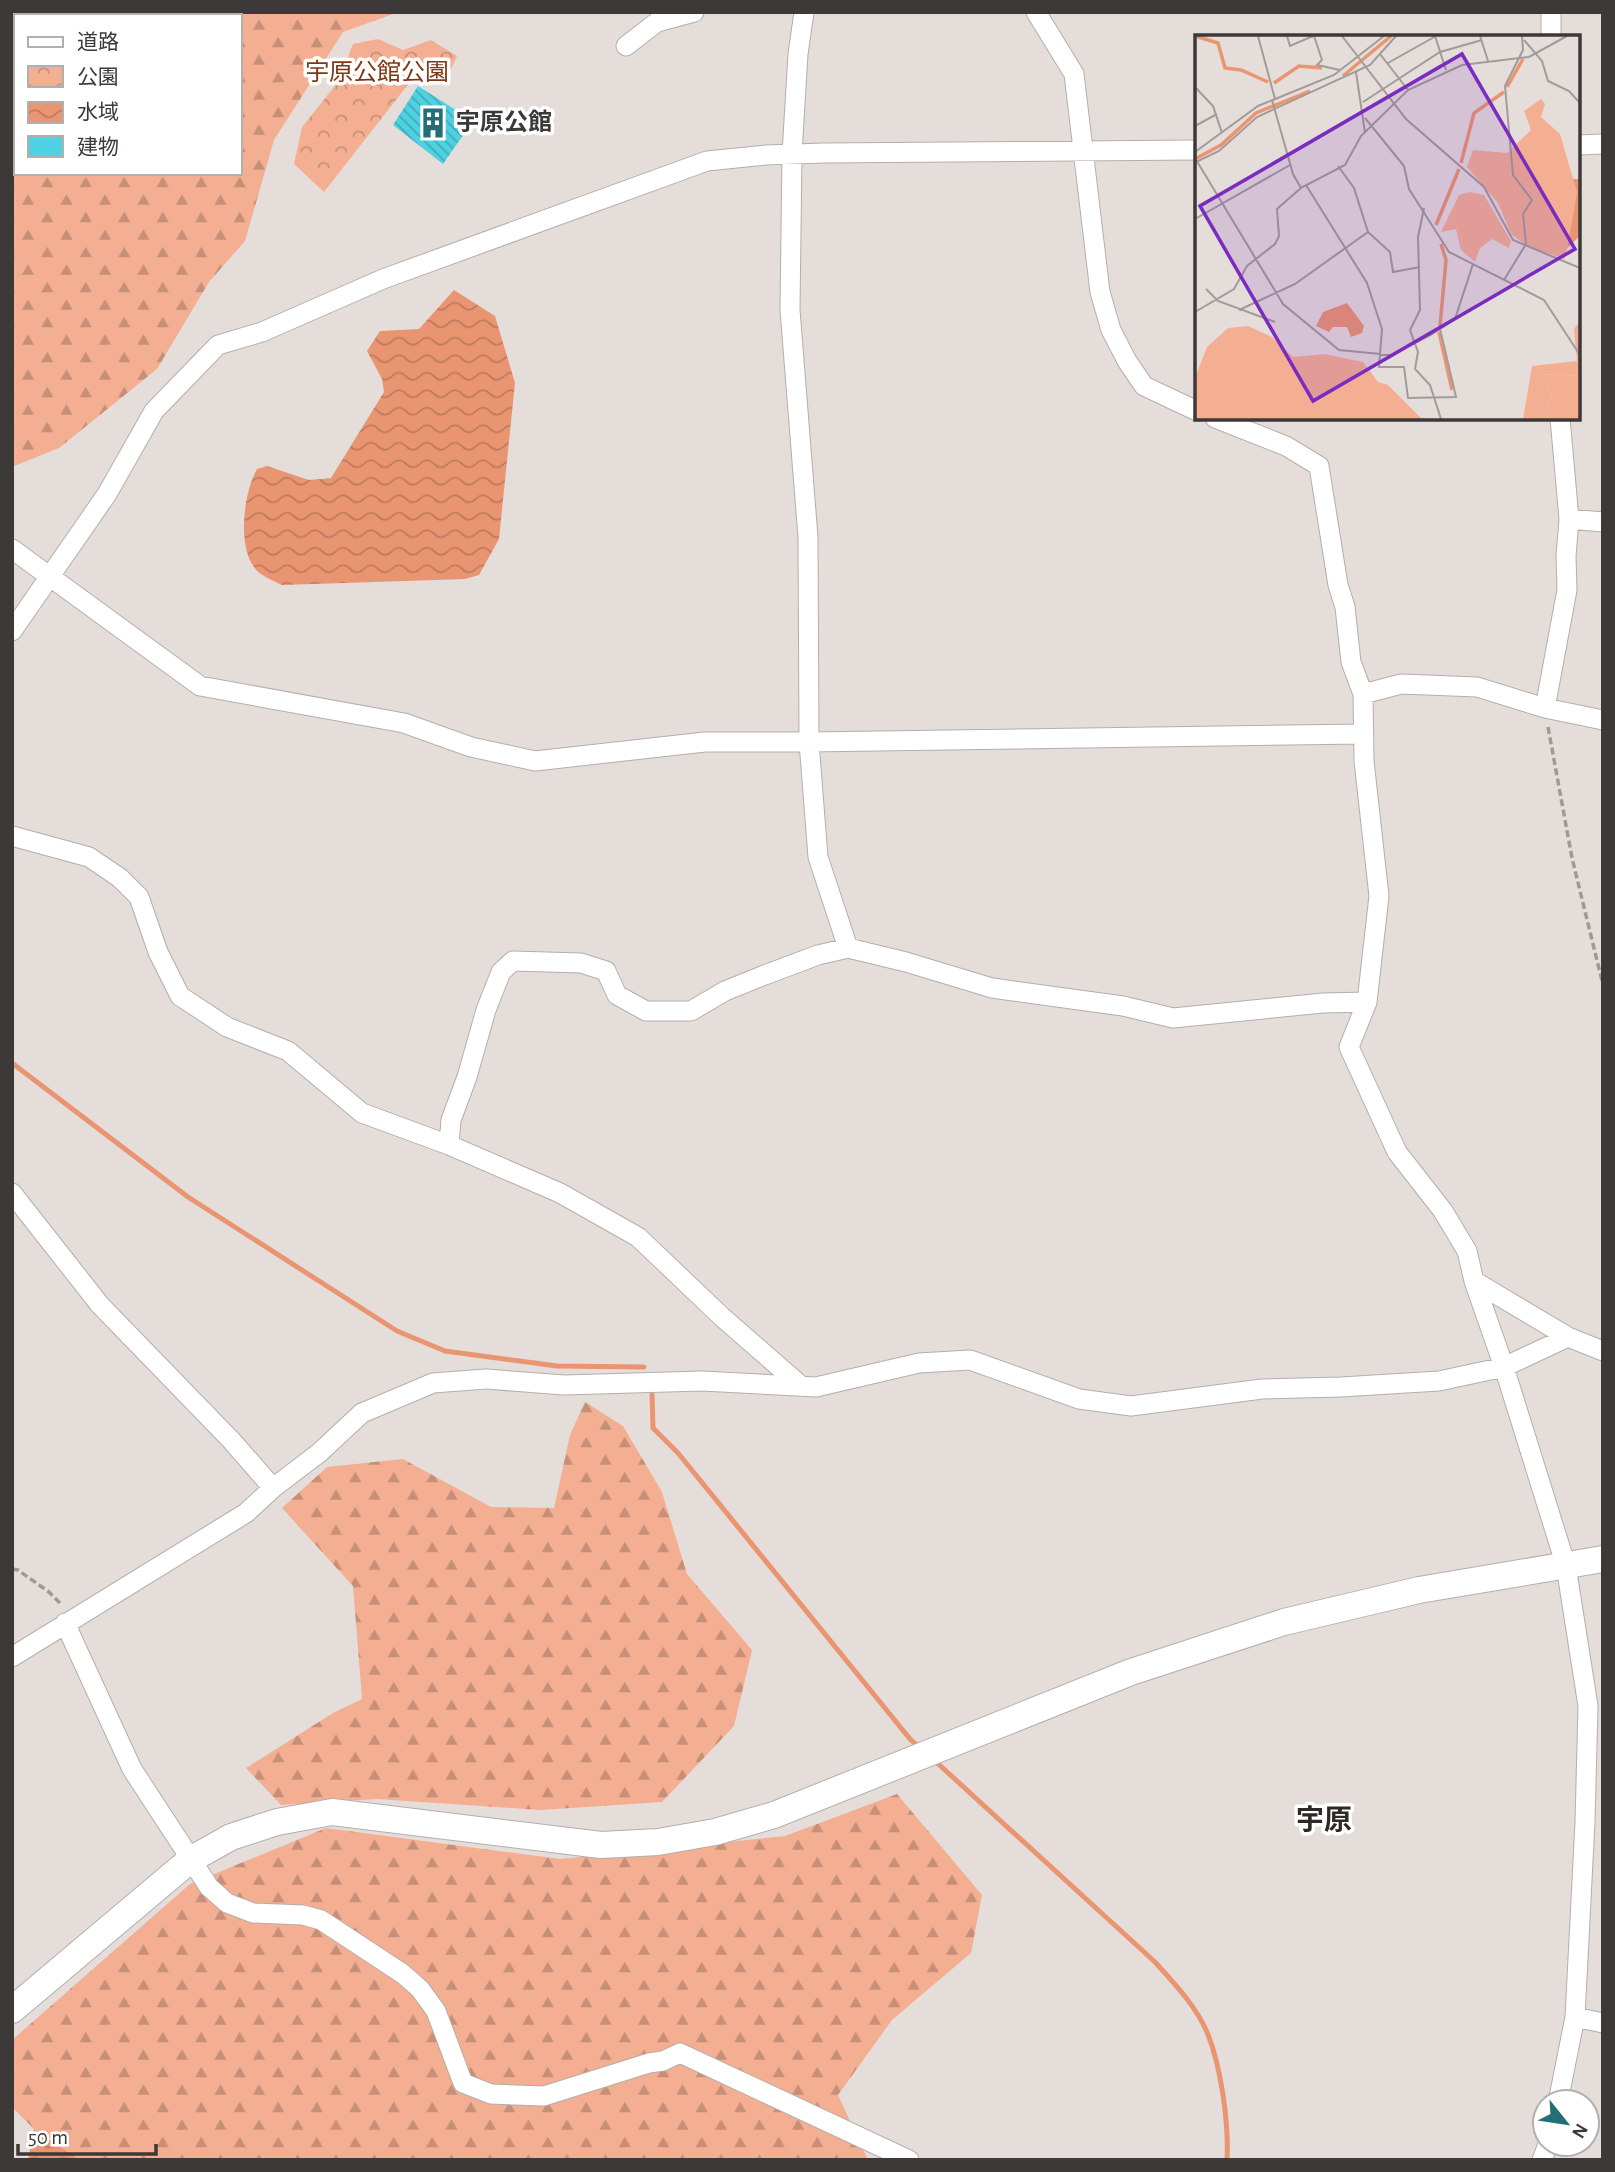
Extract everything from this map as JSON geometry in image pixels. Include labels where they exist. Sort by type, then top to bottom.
[{"type":"street","points":[[626,46],[657,22],[694,12]]},
{"type":"street","points":[[804,12],[798,54],[792,154],[790,310],[808,537],[809,742],[818,857],[848,948]]},
{"type":"street","points":[[1036,12],[1074,74],[1100,292],[1111,330],[1144,386],[1195,410]]},
{"type":"street","points":[[1551,12],[1552,35]]},
{"type":"street","points":[[1580,145],[1603,144]]},
{"type":"street","points":[[12,631],[107,494],[154,411],[218,345],[262,332],[383,278],[708,161],[792,154],[1195,150]]},
{"type":"street","points":[[1220,420],[1286,446],[1319,466],[1338,585],[1345,607],[1351,662],[1363,694],[1364,761],[1379,896],[1367,1002],[1349,1047],[1396,1152],[1443,1211],[1467,1251],[1474,1281],[1504,1367],[1566,1566],[1595,1705],[1585,1822],[1575,2017],[1561,2088]]},
{"type":"street","points":[[1545,708],[1567,590],[1569,519],[1560,420]]},
{"type":"street","points":[[1569,519],[1603,522]]},
{"type":"street","points":[[12,549],[200,686],[404,723],[471,747],[535,761],[705,742],[1363,734]]},
{"type":"street","points":[[1363,694],[1401,684],[1477,687],[1545,708],[1603,720]]},
{"type":"street","points":[[12,836],[89,857],[120,878],[139,897],[158,951],[180,996],[227,1027],[288,1051],[362,1113],[449,1145],[560,1193],[638,1237],[722,1317],[801,1386]]},
{"type":"street","points":[[449,1145],[451,1120],[467,1077],[486,1010],[501,972],[513,961],[581,963],[606,971],[617,995],[646,1011],[691,1011],[725,991],[762,976],[818,955],[848,948],[992,988],[1124,1006],[1172,1018],[1239,1010],[1367,1002]]},
{"type":"street","points":[[12,1194],[100,1305],[231,1440],[272,1488]]},
{"type":"street","points":[[1474,1281],[1568,1337],[1603,1351]]},
{"type":"street","points":[[12,1657],[246,1513],[272,1488],[319,1453],[362,1413],[433,1383],[486,1379],[564,1385],[702,1381],[816,1387],[919,1363],[970,1360],[1079,1399],[1131,1406],[1262,1389],[1439,1381],[1504,1367],[1568,1337]]},
{"type":"street","points":[[12,2010],[190,1860],[231,1836],[277,1822],[332,1812],[601,1846],[658,1842],[715,1832],[774,1815],[1131,1672],[1284,1622],[1419,1590],[1603,1559]]},
{"type":"street","points":[[70,1621],[132,1769],[209,1887],[227,1903],[253,1913],[303,1915],[321,1920],[403,1973],[420,1989],[436,2011],[463,2083],[491,2094],[544,2096],[663,2061],[680,2053],[909,2160]]},
{"type":"street","points":[[1575,2017],[1603,2023]]},
{"type":"path","points":[[1545,708],[1572,858],[1603,985]]},
{"type":"path","points":[[12,1569],[18,1570],[49,1592],[70,1621]]},
{"type":"green space","points":[[12,12],[399,12],[343,32],[274,140],[245,241],[209,282],[157,369],[59,448],[12,467]]},
{"type":"green space","name":"宇原公館公園","points":[[378,39],[403,50],[431,40],[457,56],[444,84],[417,73],[324,192],[294,164],[302,127],[338,82],[353,44]]},
{"type":"green space","points":[[585,1402],[623,1426],[662,1492],[687,1574],[752,1650],[734,1726],[662,1802],[540,1810],[377,1799],[281,1805],[246,1768],[333,1713],[362,1699],[353,1586],[282,1508],[327,1467],[403,1459],[491,1507],[554,1508],[570,1435]]},
{"type":"green space","points":[[897,1794],[982,1895],[971,1953],[892,2020],[838,2095],[868,2160],[80,2160],[34,2129],[12,2107],[12,2040],[190,1884],[326,1828],[560,1859],[785,1836]]},
{"type":"water","points":[[454,290],[495,316],[515,383],[499,539],[479,575],[465,579],[282,585],[263,575],[254,567],[249,557],[244,532],[246,504],[257,469],[267,466],[309,480],[331,478],[384,392],[382,379],[367,351],[380,331],[419,329]]},
{"type":"water","points":[[34,2129],[80,2160],[28,2160]]},
{"type":"building","name":"宇原公館","points":[[418,86],[473,121],[443,164],[393,125]]},
{"type":"waterway","points":[[12,1063],[188,1197],[397,1331],[445,1351],[557,1366],[644,1367]]},
{"type":"waterway","points":[[652,1394],[653,1428],[678,1453],[910,1739],[921,1749]]},
{"type":"waterway","points":[[934,1760],[1155,1962],[1177,1986],[1202,2022],[1212,2046],[1225,2112],[1227,2160]]},
{"type":"place","name":"宇原公館","points":[[433,123]]},
{"type":"district","name":"宇原","points":[[1324,1821]]}]
